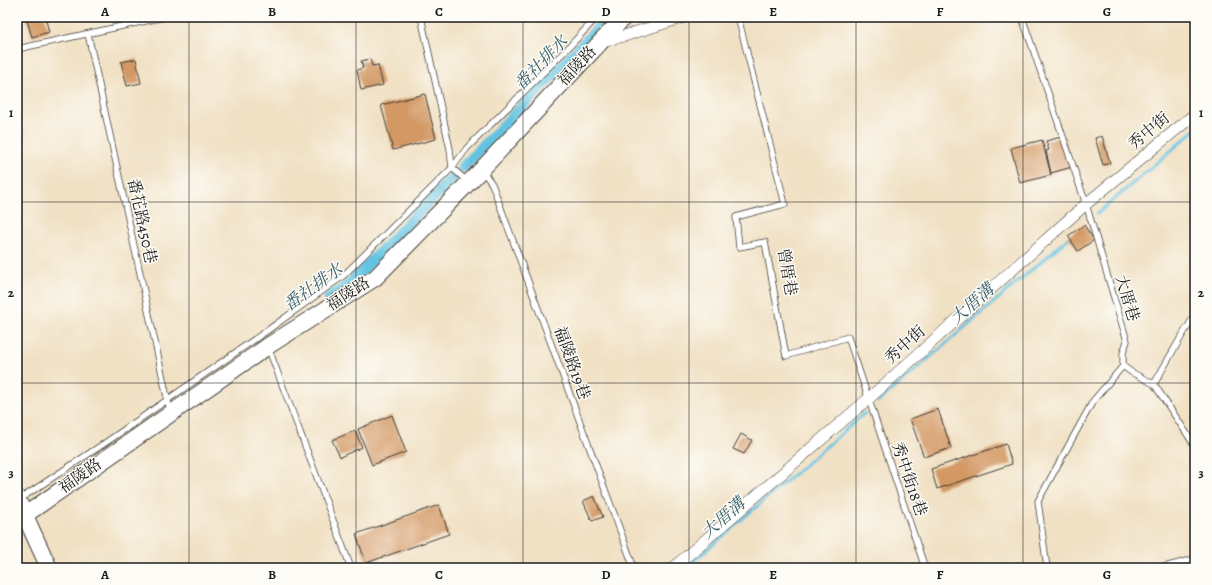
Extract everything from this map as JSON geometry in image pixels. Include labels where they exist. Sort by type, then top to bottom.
[{"type":"street","name":"福陵路","points":[[25,515],[169,406],[268,346],[375,278],[482,169],[624,17]]},
{"type":"street","points":[[600,42],[684,17]]},
{"type":"street","name":"秀中街","points":[[673,568],[868,399],[1086,204],[1195,114]]},
{"type":"street","points":[[17,499],[49,568]]},
{"type":"lane","points":[[17,49],[164,17]]},
{"type":"lane","points":[[421,17],[450,149],[452,168],[468,182]]},
{"type":"lane","points":[[17,499],[105,443],[169,406],[268,330],[343,276],[452,168],[467,148],[569,47],[597,17]]},
{"type":"lane","name":"曾厝巷","points":[[738,17],[785,204],[736,218],[739,247],[765,242],[786,356],[848,337],[868,399]]},
{"type":"lane","name":"大厝巷","points":[[1022,17],[1086,204],[1127,341],[1123,353],[1123,366]]},
{"type":"lane","name":"番花路450巷","points":[[88,34],[169,406]]},
{"type":"lane","name":"福陵路19巷","points":[[482,169],[492,184],[634,568]]},
{"type":"lane","points":[[1154,384],[1195,315]]},
{"type":"lane","points":[[268,346],[351,568]]},
{"type":"lane","points":[[1047,568],[1038,501],[1093,401],[1123,366],[1130,372],[1154,384],[1195,446]]},
{"type":"lane","name":"秀中街18巷","points":[[868,399],[926,568]]},
{"type":"lane","points":[[1160,568],[1195,559]]},
{"type":"building","points":[[26,17],[45,17],[49,32],[32,37]]},
{"type":"building","points":[[136,59],[141,83],[127,86],[121,62]]},
{"type":"building","points":[[370,59],[372,66],[378,65],[383,85],[361,90],[357,70],[363,68],[361,61]]},
{"type":"building","points":[[425,94],[436,139],[393,150],[381,105]]},
{"type":"building","points":[[1065,136],[1072,167],[1051,173],[1046,151],[1049,150],[1046,141]]},
{"type":"building","points":[[1102,136],[1110,163],[1103,165],[1095,138]]},
{"type":"building","points":[[1042,140],[1051,175],[1020,183],[1011,148]]},
{"type":"building","points":[[1084,225],[1094,240],[1078,251],[1068,236]]},
{"type":"building","points":[[938,409],[951,448],[924,457],[910,419]]},
{"type":"building","points":[[392,415],[406,452],[372,465],[358,429]]},
{"type":"building","points":[[355,431],[362,447],[340,457],[332,440]]},
{"type":"building","points":[[741,434],[752,440],[744,454],[733,449]]},
{"type":"building","points":[[1006,444],[1012,464],[937,489],[931,469]]},
{"type":"building","points":[[594,496],[603,517],[592,521],[583,501]]},
{"type":"building","points":[[439,505],[449,534],[366,563],[356,534]]},
{"type":"waterway","name":"番社排水","points":[[463,167],[609,17]]},
{"type":"waterway","name":"大厝溝","points":[[1097,214],[1195,130]]},
{"type":"waterway","name":"番社排水","points":[[329,298],[348,285],[451,179]]},
{"type":"waterway","name":"大厝溝","points":[[878,402],[1071,236]]},
{"type":"waterway","name":"大厝溝","points":[[689,565],[865,413]]}]
